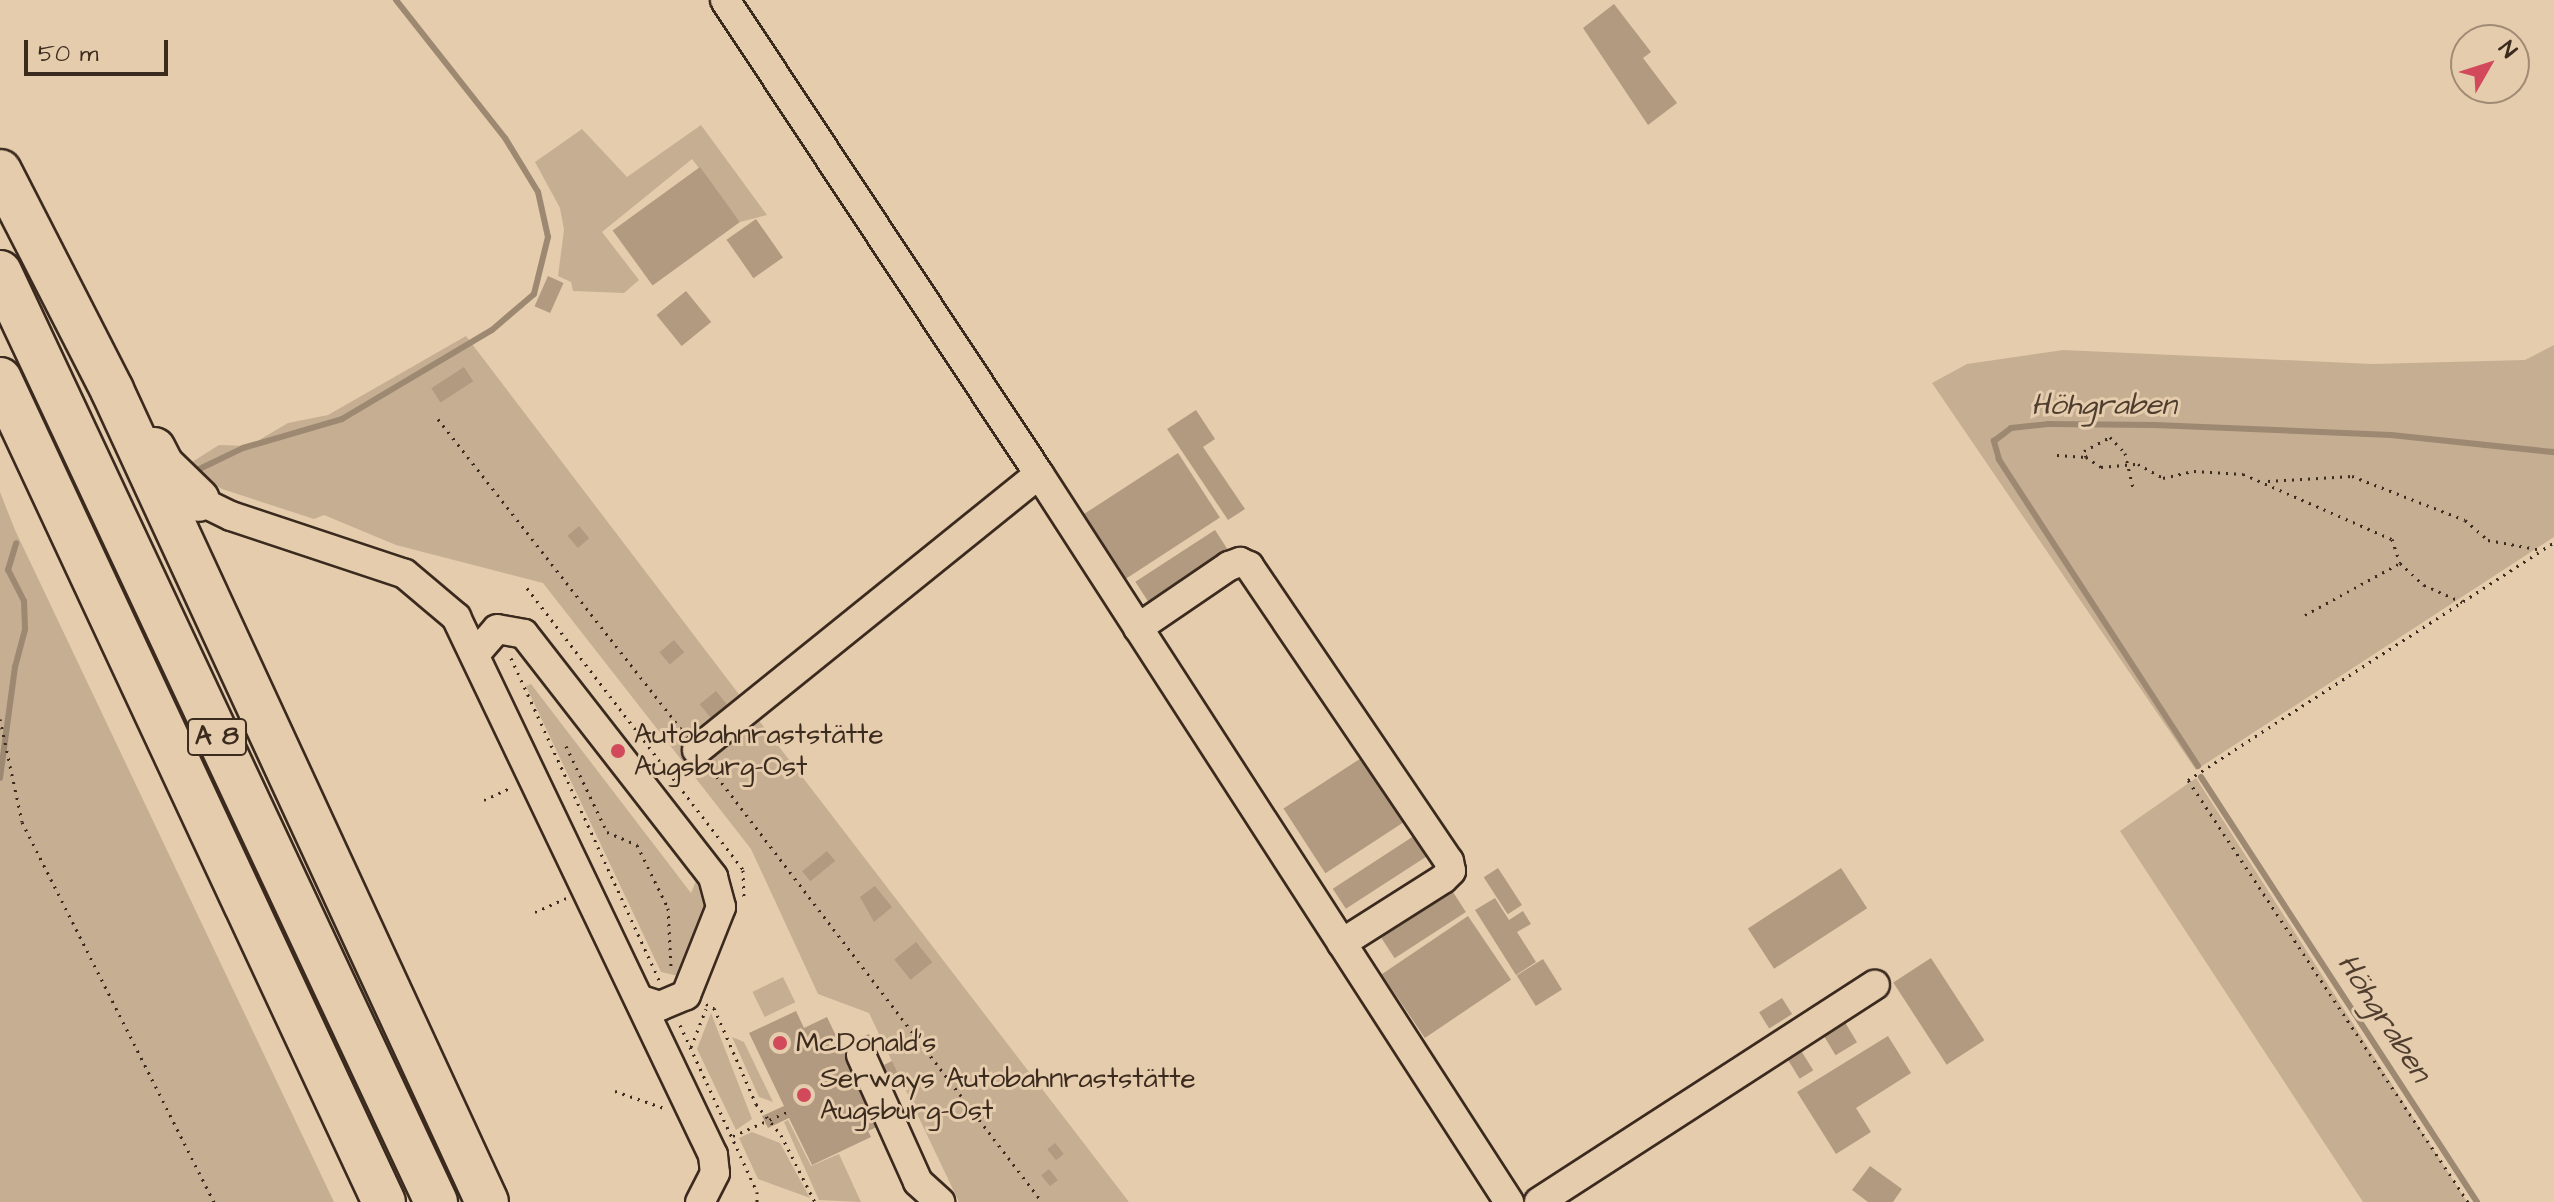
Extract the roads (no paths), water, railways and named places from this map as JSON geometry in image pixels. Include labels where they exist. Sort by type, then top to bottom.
[{"type":"highway","points":[[0,171],[112,390],[487,1202]]},
{"type":"highway","name":"A 8","points":[[0,272],[436,1202]]},
{"type":"highway","name":"A 8","points":[[0,379],[384,1202]]},
{"type":"highway","points":[[112,390],[137,417],[162,465],[198,500]]},
{"type":"street","points":[[725,0],[1039,474],[1509,1202]]},
{"type":"street","points":[[697,750],[1039,474]]},
{"type":"street","points":[[198,500],[231,516],[405,574],[456,617],[477,652],[713,1155],[715,1173],[700,1202]]},
{"type":"street","points":[[1138,628],[1229,566],[1240,562],[1249,566],[1449,861],[1451,871],[1443,879],[1342,943]]},
{"type":"street","points":[[477,652],[497,629],[514,629],[530,640],[713,877],[721,907],[678,1000],[639,999]]},
{"type":"street","points":[[1539,1202],[1875,985]]},
{"type":"street","points":[[861,1055],[918,1182],[940,1202]]},
{"type":"waterway","points":[[191,473],[243,448],[342,419],[492,330],[534,294],[548,237],[538,192],[505,138],[396,0]]},
{"type":"waterway","name":"Höhgraben","points":[[2198,766],[1999,459],[1994,441],[2011,428],[2048,424],[2155,425],[2391,435],[2554,452]]},
{"type":"waterway","points":[[0,778],[15,667],[25,629],[24,601],[8,570],[16,543]]},
{"type":"waterway","name":"Höhgraben","points":[[2201,777],[2477,1202]]},
{"type":"place","name":"Autobahnraststätte Augsburg-Ost","points":[[618,751]]},
{"type":"place","name":"McDonald's","points":[[780,1043]]},
{"type":"place","name":"Serways Autobahnraststätte Augsburg-Ost","points":[[804,1095]]}]
